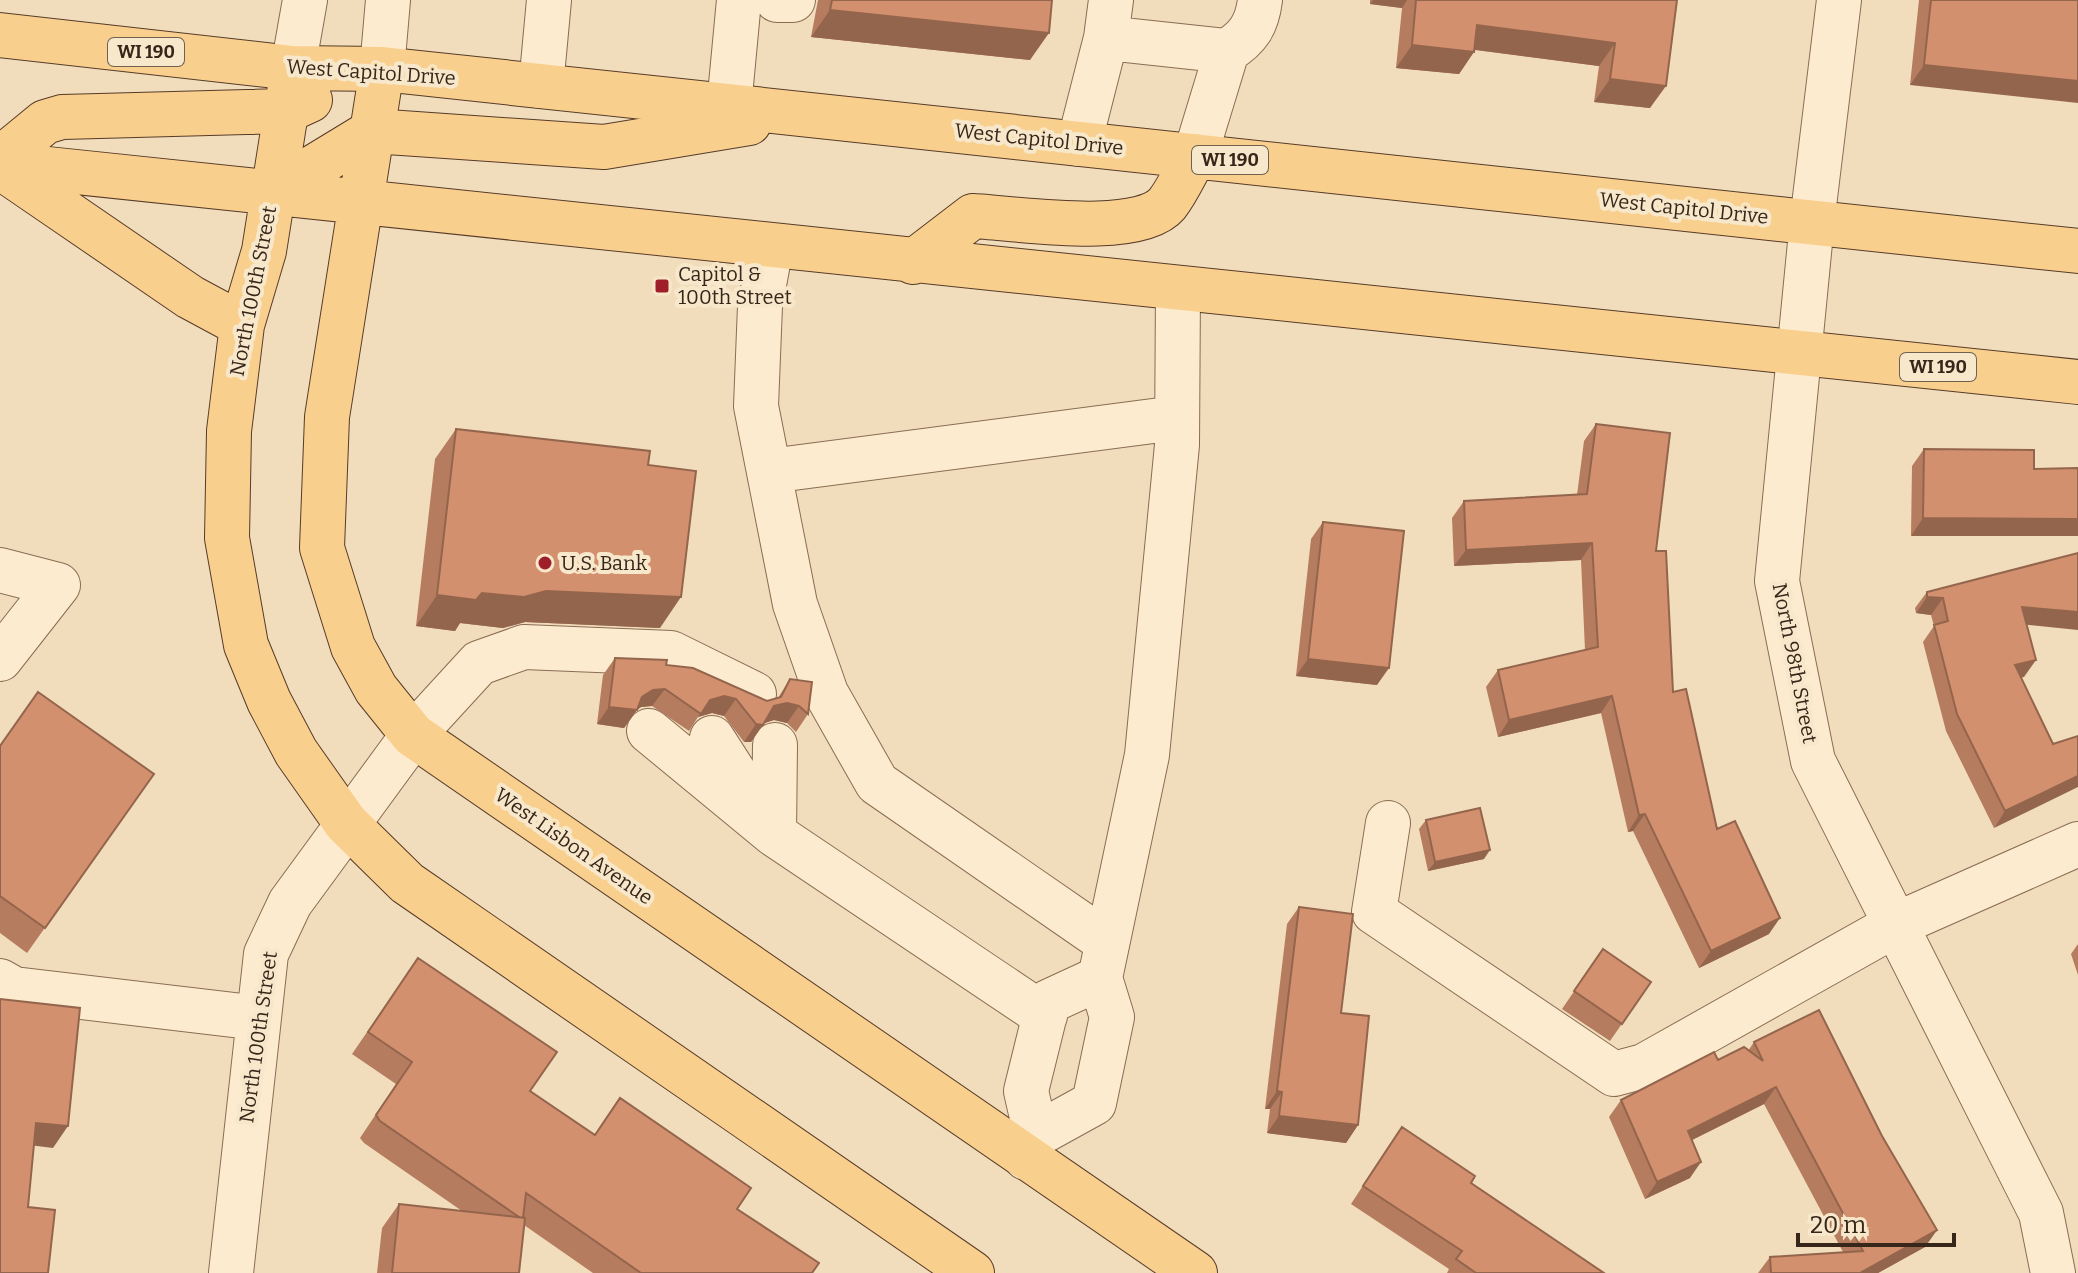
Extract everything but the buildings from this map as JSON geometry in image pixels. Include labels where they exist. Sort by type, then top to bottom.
[{"type":"main road","name":"West Capitol Drive","points":[[0,35],[293,68],[382,69],[2078,251]]},
{"type":"main road","name":"North 100th Street","points":[[293,68],[264,251],[242,325],[229,431],[227,538],[246,645],[269,701],[296,752],[346,823]]},
{"type":"main road","points":[[242,325],[190,297],[0,163],[45,122],[62,117],[286,111],[382,69]]},
{"type":"main road","points":[[360,203],[382,69]]},
{"type":"main road","points":[[271,193],[373,131],[604,147],[803,114]]},
{"type":"main road","points":[[913,262],[973,216],[1122,224],[1147,218],[1166,206],[1195,156]]},
{"type":"main road","name":"WI 190","points":[[0,163],[913,262],[2078,382]]},
{"type":"main road","name":"West Lisbon Avenue","points":[[360,203],[327,417],[322,548],[353,647],[376,689],[413,735],[1031,1147],[1195,1273]]},
{"type":"main road","points":[[346,823],[407,883],[972,1273]]},
{"type":"street","points":[[293,68],[305,0]]},
{"type":"street","points":[[382,69],[388,0]]},
{"type":"street","points":[[541,86],[549,0]]},
{"type":"street","points":[[729,106],[739,0]]},
{"type":"street","points":[[777,0],[793,0]]},
{"type":"street","points":[[1195,156],[1227,51],[1245,40],[1258,18],[1260,0]]},
{"type":"street","name":"North 98th Street","points":[[1839,0],[1798,353],[1777,581],[1813,761],[1895,925],[2060,1207],[2053,1273]]},
{"type":"street","points":[[1079,144],[1109,19],[1227,51]]},
{"type":"street","points":[[771,247],[760,306],[756,406],[795,604],[826,693],[877,783],[985,857],[1104,960]]},
{"type":"street","points":[[1104,960],[1048,1002],[1026,1091],[1031,1147],[1094,1103],[1112,1017],[1104,960],[1147,755],[1176,418],[1178,289]]},
{"type":"street","points":[[770,471],[1176,418]]},
{"type":"street","points":[[0,570],[58,585],[0,659]]},
{"type":"street","name":"North 100th Street","points":[[231,1273],[266,954],[290,903],[413,735],[479,663],[524,647],[692,682]]},
{"type":"street","points":[[712,738],[774,834],[1045,1016]]},
{"type":"street","points":[[712,738],[774,834]]},
{"type":"street","points":[[712,738],[774,834]]},
{"type":"street","points":[[1388,823],[1374,912],[1614,1074],[1644,1066],[1895,925],[2078,844]]},
{"type":"street","points":[[0,981],[14,989],[258,1018]]},
{"type":"place","name":"Capitol & 100th Street","points":[[662,286]]},
{"type":"place","name":"U.S. Bank","points":[[545,563]]}]
